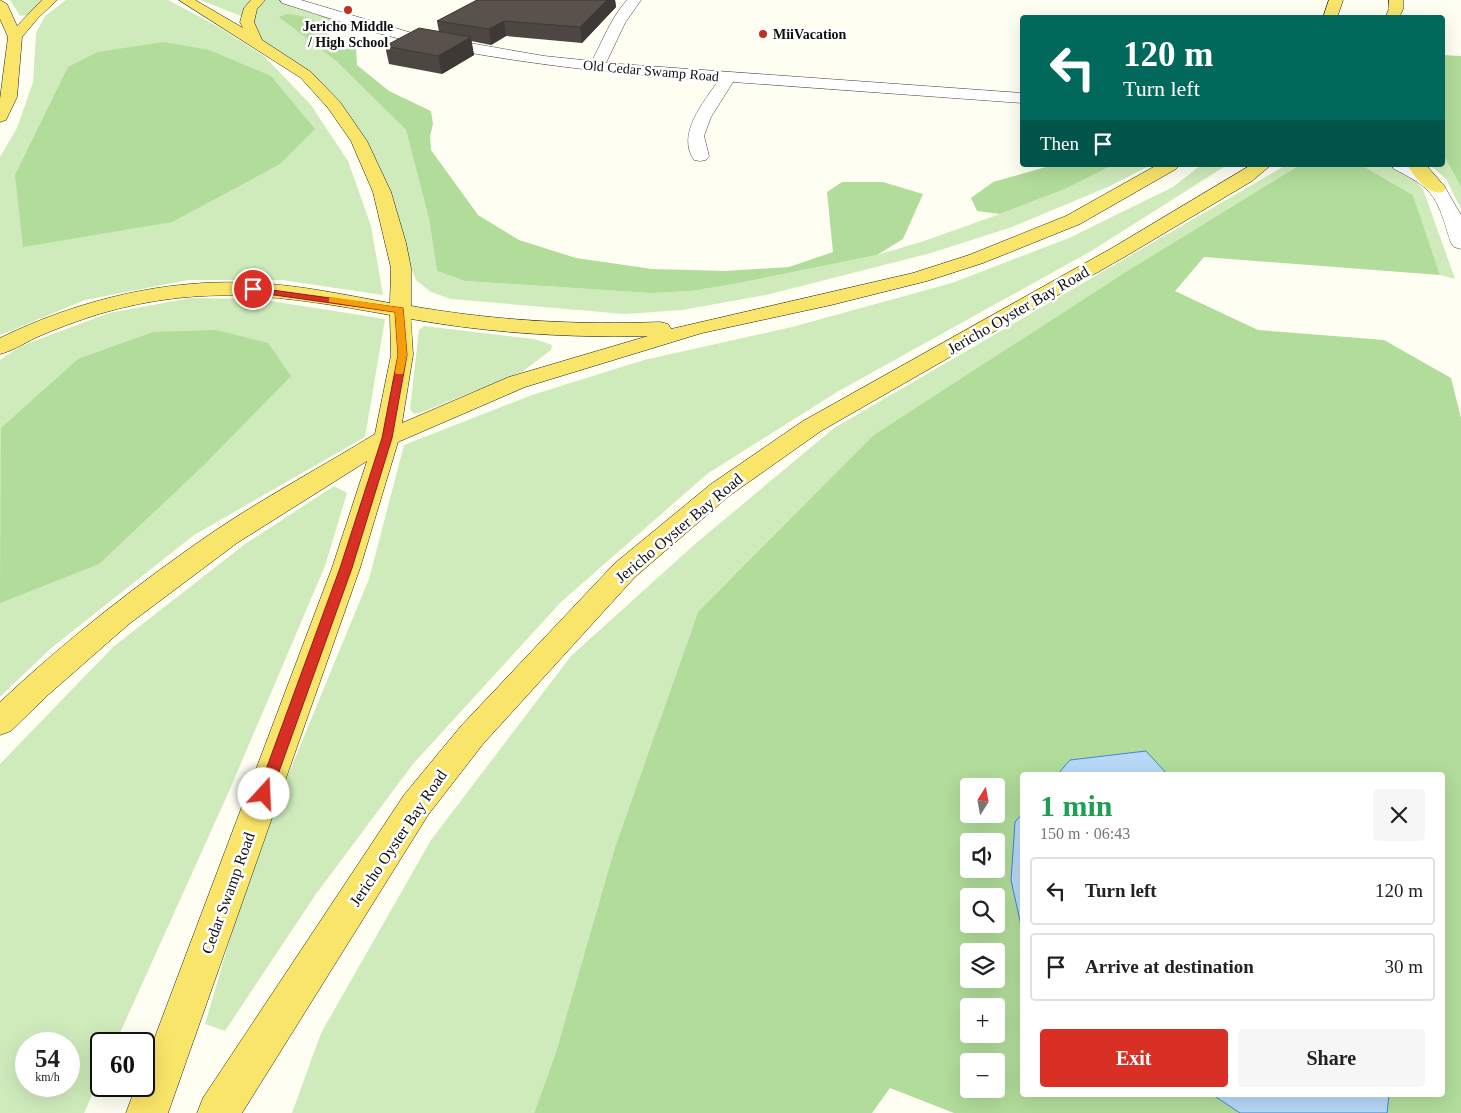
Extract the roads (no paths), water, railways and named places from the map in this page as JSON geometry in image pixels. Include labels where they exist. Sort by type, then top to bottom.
[{"type":"main road","points":[[15,37],[33,15],[50,0]]},
{"type":"main road","name":"Cedar Swamp Road","points":[[147,1113],[346,568],[387,438],[402,355],[401,268],[396,243],[382,192],[359,141],[334,105],[306,75],[186,0]]},
{"type":"main road","points":[[256,42],[247,22],[251,8],[258,0]]},
{"type":"main road","points":[[1331,15],[1336,0]]},
{"type":"main road","points":[[1393,15],[1396,9],[1396,0]]},
{"type":"main road","points":[[0,4],[15,37],[9,97],[0,117]]},
{"type":"main road","points":[[0,722],[37,686],[119,616],[227,536],[387,438],[517,382],[697,328],[824,301],[920,277],[976,260],[1073,220],[1166,167]]},
{"type":"main road","name":"Jericho Oyster Bay Road","points":[[218,1113],[416,806],[472,734],[625,570],[720,490],[812,426],[1118,252],[1246,177],[1259,167]]},
{"type":"main road","points":[[1418,167],[1437,188]]},
{"type":"main road","points":[[0,347],[22,335],[81,313],[144,297],[197,290],[253,289],[479,323],[580,331],[697,328]]},
{"type":"street","name":"Old Cedar Swamp Road","points":[[287,0],[410,37],[452,46],[597,66],[728,78],[1020,98]]},
{"type":"street","points":[[597,66],[618,25],[621,14],[634,0]]},
{"type":"street","points":[[700,156],[696,136],[703,117],[728,78]]},
{"type":"street","points":[[1404,167],[1423,177],[1437,188],[1451,216],[1461,243]]},
{"type":"water","points":[[1146,751],[1165,772],[1060,772],[1070,760]]},
{"type":"water","points":[[1020,816],[1020,921],[1011,880],[1015,822]]},
{"type":"water","points":[[1216,1097],[1389,1097],[1387,1113],[1240,1113]]},
{"type":"place","name":"Jericho Middle / High School","points":[[348,10]]},
{"type":"place","name":"MiiVacation","points":[[763,34]]}]
